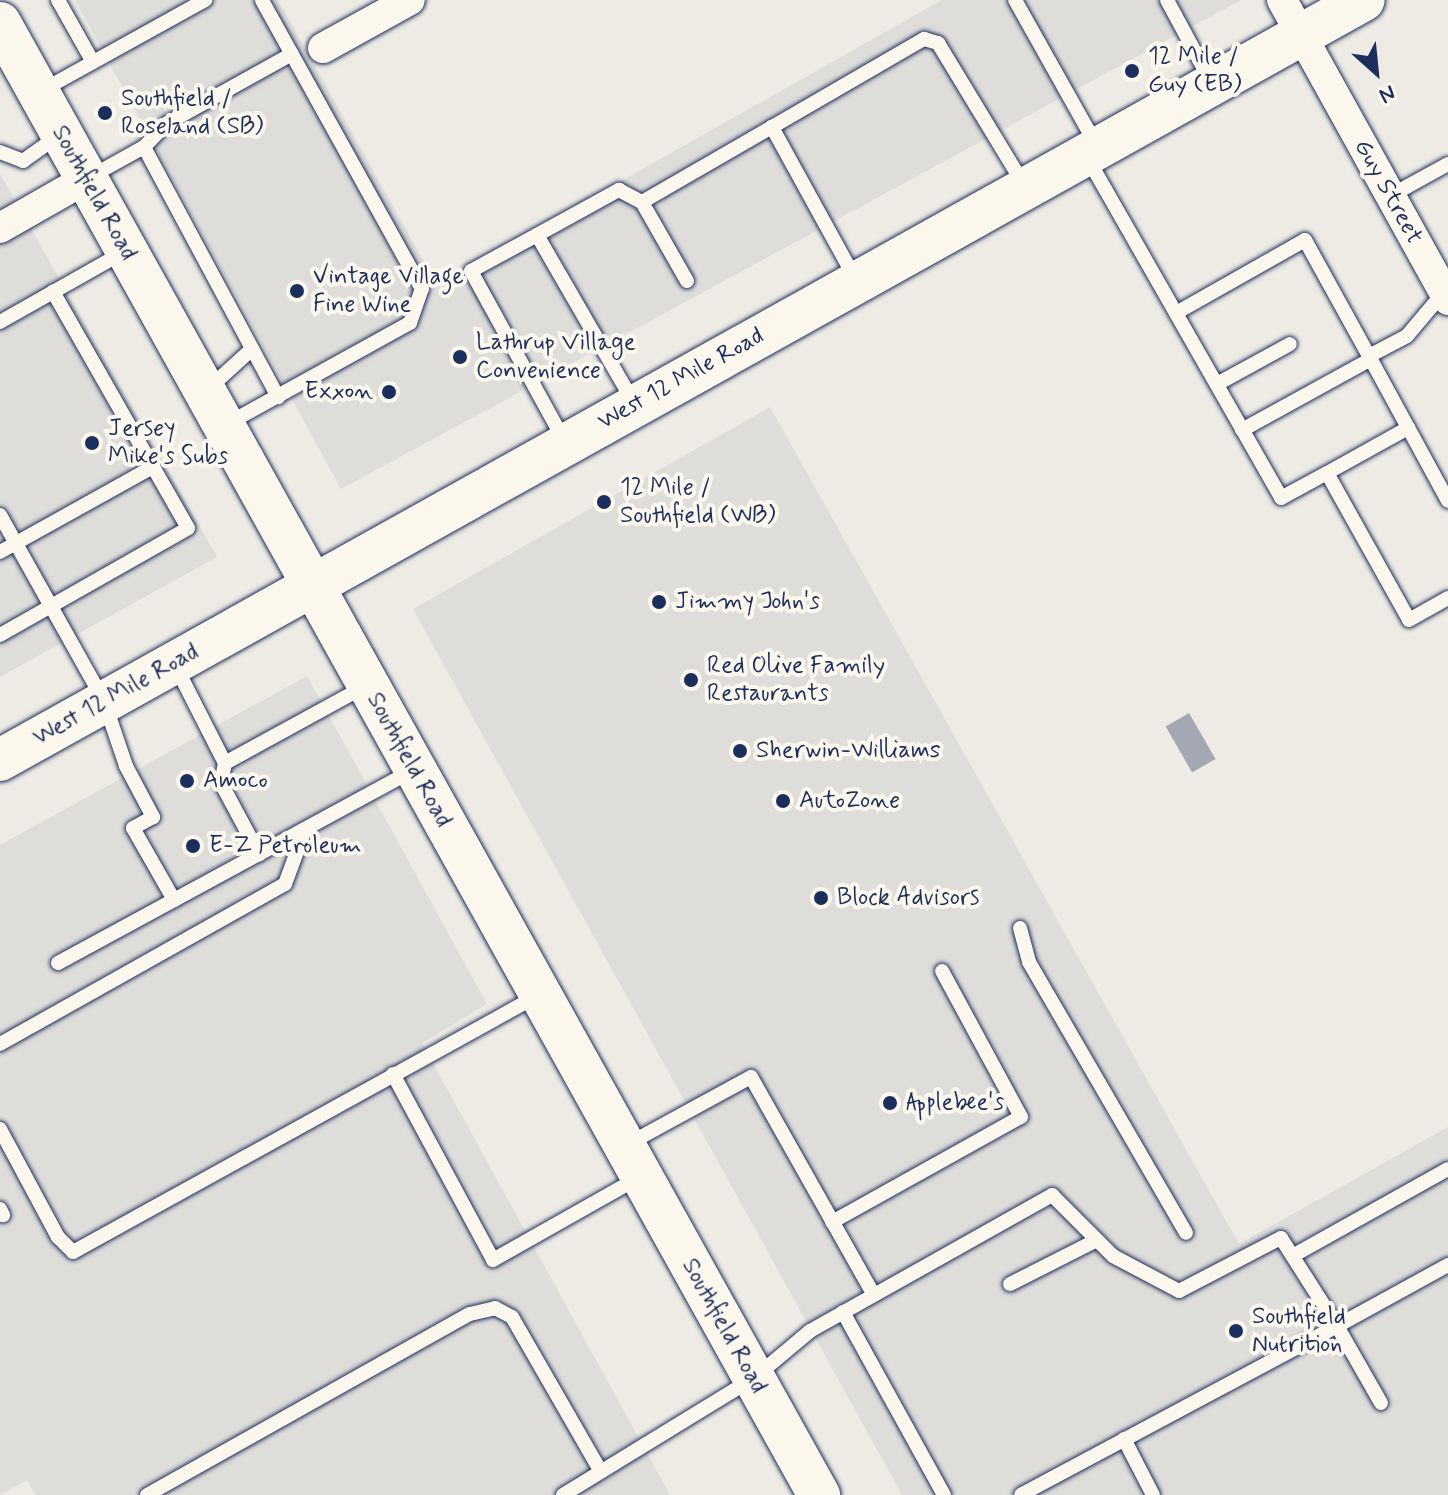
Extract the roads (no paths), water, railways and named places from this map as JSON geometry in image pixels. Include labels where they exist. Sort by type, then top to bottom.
[{"type":"main road","name":"West 12 Mile Road","points":[[0,760],[1213,84],[1291,18],[1364,0]]},
{"type":"main road","name":"Southfield Road","points":[[0,23],[819,1495]]},
{"type":"street","points":[[323,48],[410,0]]},
{"type":"street","name":"Guy Street","points":[[1291,18],[1446,296]]},
{"type":"street","points":[[0,228],[86,179]]},
{"type":"lane","points":[[58,0],[93,62]]},
{"type":"lane","points":[[38,92],[205,0]]},
{"type":"lane","points":[[214,409],[278,397],[410,323],[422,289],[262,0]]},
{"type":"lane","points":[[1015,0],[1176,313],[1281,498],[1408,428]]},
{"type":"lane","points":[[1167,0],[1213,84]]},
{"type":"lane","points":[[642,202],[932,39],[1026,189]]},
{"type":"lane","points":[[86,179],[144,147],[166,124],[292,54]]},
{"type":"lane","points":[[772,127],[857,282]]},
{"type":"lane","points":[[0,152],[23,161],[61,134]]},
{"type":"lane","points":[[144,147],[278,397]]},
{"type":"lane","points":[[1390,196],[1448,164]]},
{"type":"lane","points":[[565,443],[471,271],[619,190],[642,202],[687,281]]},
{"type":"lane","points":[[537,235],[635,404]]},
{"type":"lane","points":[[1176,313],[1305,240],[1448,501]]},
{"type":"lane","points":[[0,322],[126,251]]},
{"type":"lane","points":[[0,635],[188,528],[53,292]]},
{"type":"lane","points":[[1242,430],[1407,336],[1446,296]]},
{"type":"lane","points":[[1217,384],[1290,344]]},
{"type":"lane","points":[[214,409],[252,349]]},
{"type":"lane","points":[[0,552],[153,467]]},
{"type":"lane","points":[[1327,473],[1409,620],[1448,598]]},
{"type":"lane","points":[[0,515],[104,701],[126,766],[153,817],[133,828],[174,900]]},
{"type":"lane","points":[[174,662],[225,763],[221,783],[259,854]]},
{"type":"lane","points":[[225,763],[367,685]]},
{"type":"lane","points":[[58,963],[414,770]]},
{"type":"lane","points":[[0,1044],[285,884],[305,830]]},
{"type":"lane","points":[[1020,928],[1029,962],[1186,1233]]},
{"type":"lane","points":[[832,1222],[1021,1117],[942,971]]},
{"type":"lane","points":[[0,1129],[58,1237],[73,1252],[541,994]]},
{"type":"lane","points":[[393,1074],[493,1260],[751,1077],[874,1295]]},
{"type":"lane","points":[[1296,1254],[1448,1169]]},
{"type":"lane","points":[[563,1495],[600,1470],[647,1447],[754,1378],[810,1331],[1052,1195],[1113,1256],[1179,1291],[1281,1238],[1296,1254],[1381,1403]]},
{"type":"lane","points":[[1010,1284],[1097,1240]]},
{"type":"lane","points":[[1021,1495],[1448,1265]]},
{"type":"lane","points":[[147,1495],[470,1314],[495,1308],[512,1317],[600,1470]]},
{"type":"lane","points":[[843,1312],[944,1495]]},
{"type":"lane","points":[[1124,1439],[1153,1495]]},
{"type":"place","name":"12 Mile / Guy (EB)","points":[[1132,71]]},
{"type":"place","name":"Southfield / Roseland (SB)","points":[[105,113]]},
{"type":"place","name":"Vintage Village Fine Wine","points":[[297,291]]},
{"type":"place","name":"Lathrup Village Convenience","points":[[460,357]]},
{"type":"place","name":"Exxon","points":[[389,392]]},
{"type":"place","name":"Jersey Mike's Subs","points":[[92,443]]},
{"type":"place","name":"12 Mile / Southfield (WB)","points":[[604,502]]},
{"type":"place","name":"Jimmy John's","points":[[659,602]]},
{"type":"place","name":"Red Olive Family Restaurants","points":[[691,680]]},
{"type":"place","name":"Sherwin-Williams","points":[[740,751]]},
{"type":"place","name":"Amoco","points":[[187,781]]},
{"type":"place","name":"AutoZone","points":[[783,801]]},
{"type":"place","name":"E-Z Petroleum","points":[[193,846]]},
{"type":"place","name":"Block Advisors","points":[[821,898]]},
{"type":"place","name":"Applebee's","points":[[890,1103]]},
{"type":"place","name":"Southfield Nutrition","points":[[1236,1331]]}]
